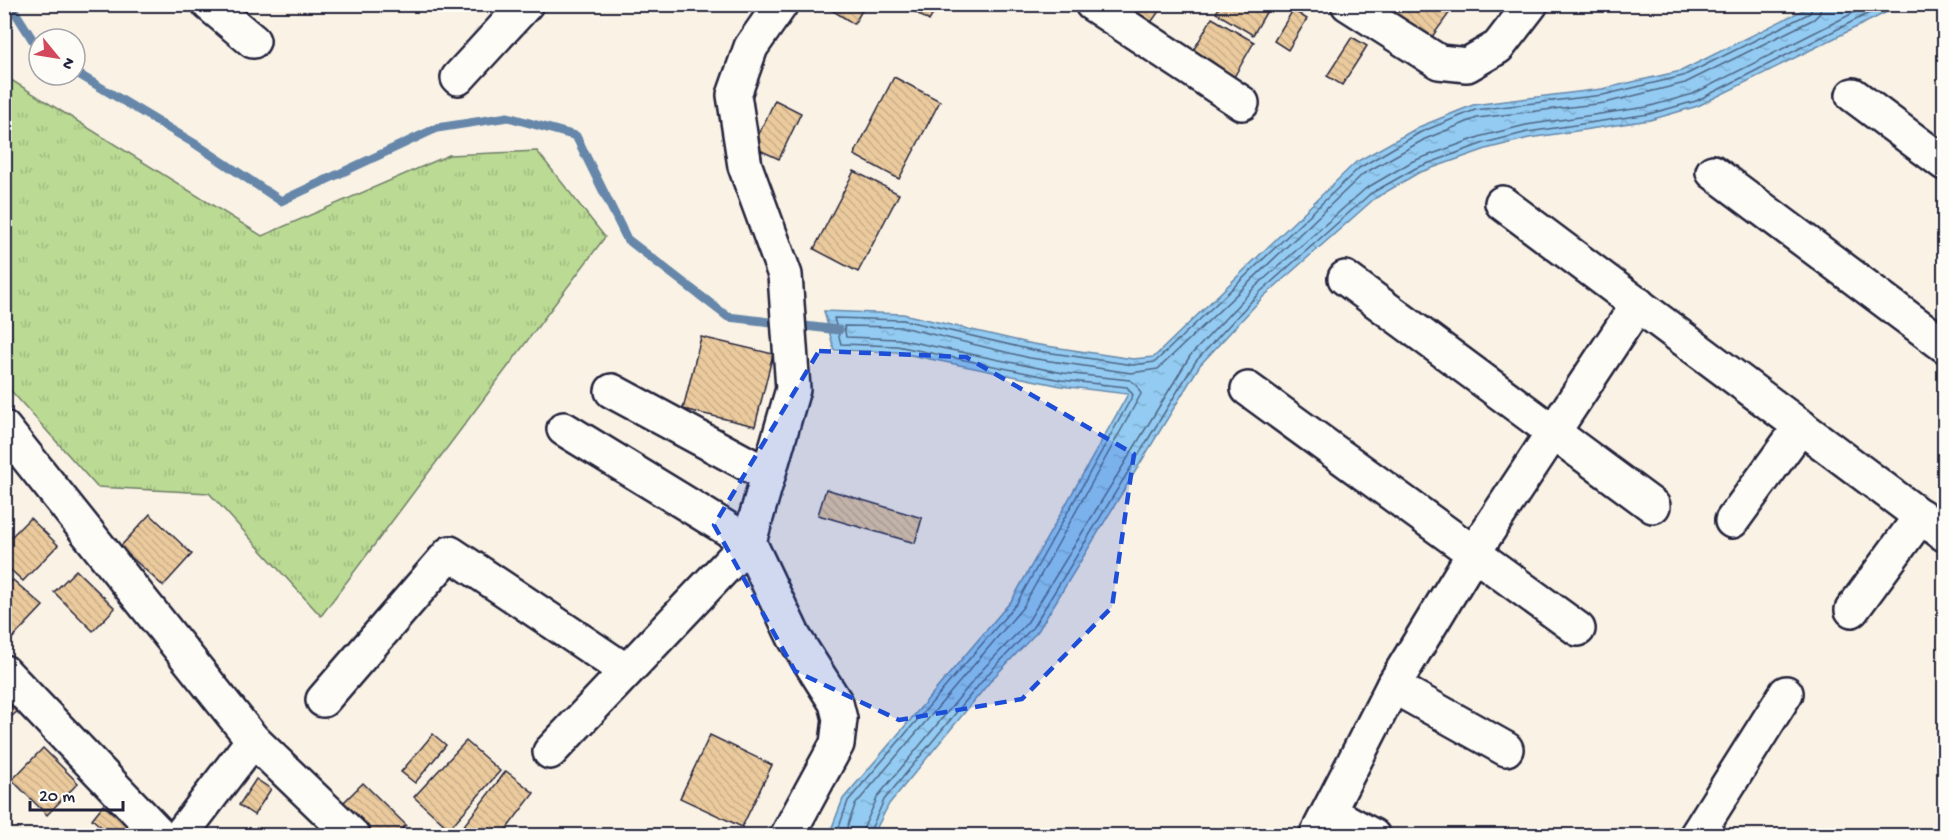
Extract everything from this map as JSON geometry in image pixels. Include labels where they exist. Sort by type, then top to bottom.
[{"type":"street","points":[[209,4],[253,41]]},
{"type":"street","points":[[458,78],[526,4]]},
{"type":"street","points":[[550,752],[749,542],[793,389],[785,275],[745,166],[734,95],[750,47],[780,4]]},
{"type":"street","points":[[1348,4],[1439,62],[1467,65],[1498,47],[1531,4]]},
{"type":"street","points":[[1096,5],[1242,103]]},
{"type":"street","points":[[1853,95],[1944,163]]},
{"type":"street","points":[[1713,172],[1944,345]]},
{"type":"street","points":[[1502,203],[1933,525],[1852,610]]},
{"type":"street","points":[[1346,278],[1653,506]]},
{"type":"street","points":[[1373,836],[1323,824],[1393,686],[1474,553],[1638,304]]},
{"type":"street","points":[[1248,389],[1578,629]]},
{"type":"street","points":[[612,391],[768,475]]},
{"type":"street","points":[[1732,521],[1801,426]]},
{"type":"street","points":[[4,428],[253,740],[353,836]]},
{"type":"street","points":[[564,429],[749,542],[794,637],[836,703],[840,719],[837,744],[787,836]]},
{"type":"street","points":[[323,700],[450,553],[626,671]]},
{"type":"street","points":[[4,672],[161,836]]},
{"type":"street","points":[[1393,686],[1506,749]]},
{"type":"street","points":[[1696,836],[1785,693]]},
{"type":"street","points":[[180,836],[253,740]]},
{"type":"highlighted area","points":[[819,351],[966,357],[1134,454],[1112,607],[1022,699],[899,720],[795,671],[714,525]]},
{"type":"green space","points":[[5,68],[11,80],[262,236],[449,155],[537,151],[605,237],[321,616],[209,493],[97,487],[5,384]]},
{"type":"water","points":[[1813,5],[1901,5],[1698,106],[1650,120],[1529,138],[1486,149],[1418,173],[1374,199],[1263,297],[1200,365],[1038,631],[993,678],[889,804],[873,835],[829,835],[843,799],[1012,600],[1128,394],[1061,386],[896,352],[834,350],[824,311],[903,314],[1033,344],[1133,359],[1154,357],[1356,162],[1419,127],[1473,105],[1602,89],[1681,71]]},
{"type":"building","points":[[822,4],[866,4],[854,24]]},
{"type":"building","points":[[903,4],[939,4],[929,21]]},
{"type":"building","points":[[1116,4],[1164,4],[1148,27]]},
{"type":"building","points":[[1221,4],[1271,4],[1253,35],[1216,13]]},
{"type":"building","points":[[1392,4],[1448,4],[1453,8],[1426,45],[1384,16]]},
{"type":"building","points":[[1293,10],[1307,19],[1288,50],[1274,41]]},
{"type":"building","points":[[1212,18],[1254,42],[1230,84],[1188,60]]},
{"type":"building","points":[[1352,37],[1367,46],[1342,85],[1327,76]]},
{"type":"building","points":[[894,77],[940,101],[899,179],[854,155]]},
{"type":"building","points":[[775,100],[801,113],[779,159],[753,147]]},
{"type":"building","points":[[854,171],[899,194],[858,272],[814,249]]},
{"type":"building","points":[[701,337],[773,354],[755,426],[683,409]]},
{"type":"building","points":[[826,489],[922,518],[915,543],[818,515]]},
{"type":"building","points":[[150,514],[192,554],[163,586],[120,547]]},
{"type":"building","points":[[30,518],[58,545],[23,581],[4,564],[4,544]]},
{"type":"building","points":[[76,570],[115,608],[93,631],[54,592]]},
{"type":"building","points":[[13,580],[43,606],[4,647],[4,589]]},
{"type":"building","points":[[4,694],[19,710],[4,723]]},
{"type":"building","points":[[433,734],[446,745],[415,783],[401,772]]},
{"type":"building","points":[[710,735],[772,765],[742,827],[680,798]]},
{"type":"building","points":[[466,741],[500,771],[449,829],[414,797]]},
{"type":"building","points":[[43,748],[78,783],[47,815],[12,780]]},
{"type":"building","points":[[506,771],[534,793],[501,836],[472,836],[462,828]]},
{"type":"building","points":[[256,779],[271,789],[254,815],[239,805]]},
{"type":"building","points":[[363,783],[406,825],[395,836],[364,836],[337,809]]},
{"type":"building","points":[[103,805],[141,836],[112,836],[92,819]]},
{"type":"waterway","points":[[10,4],[27,31]]},
{"type":"waterway","points":[[87,79],[197,145],[281,201],[437,128],[508,117],[576,136],[627,239],[728,317],[839,330]]}]
